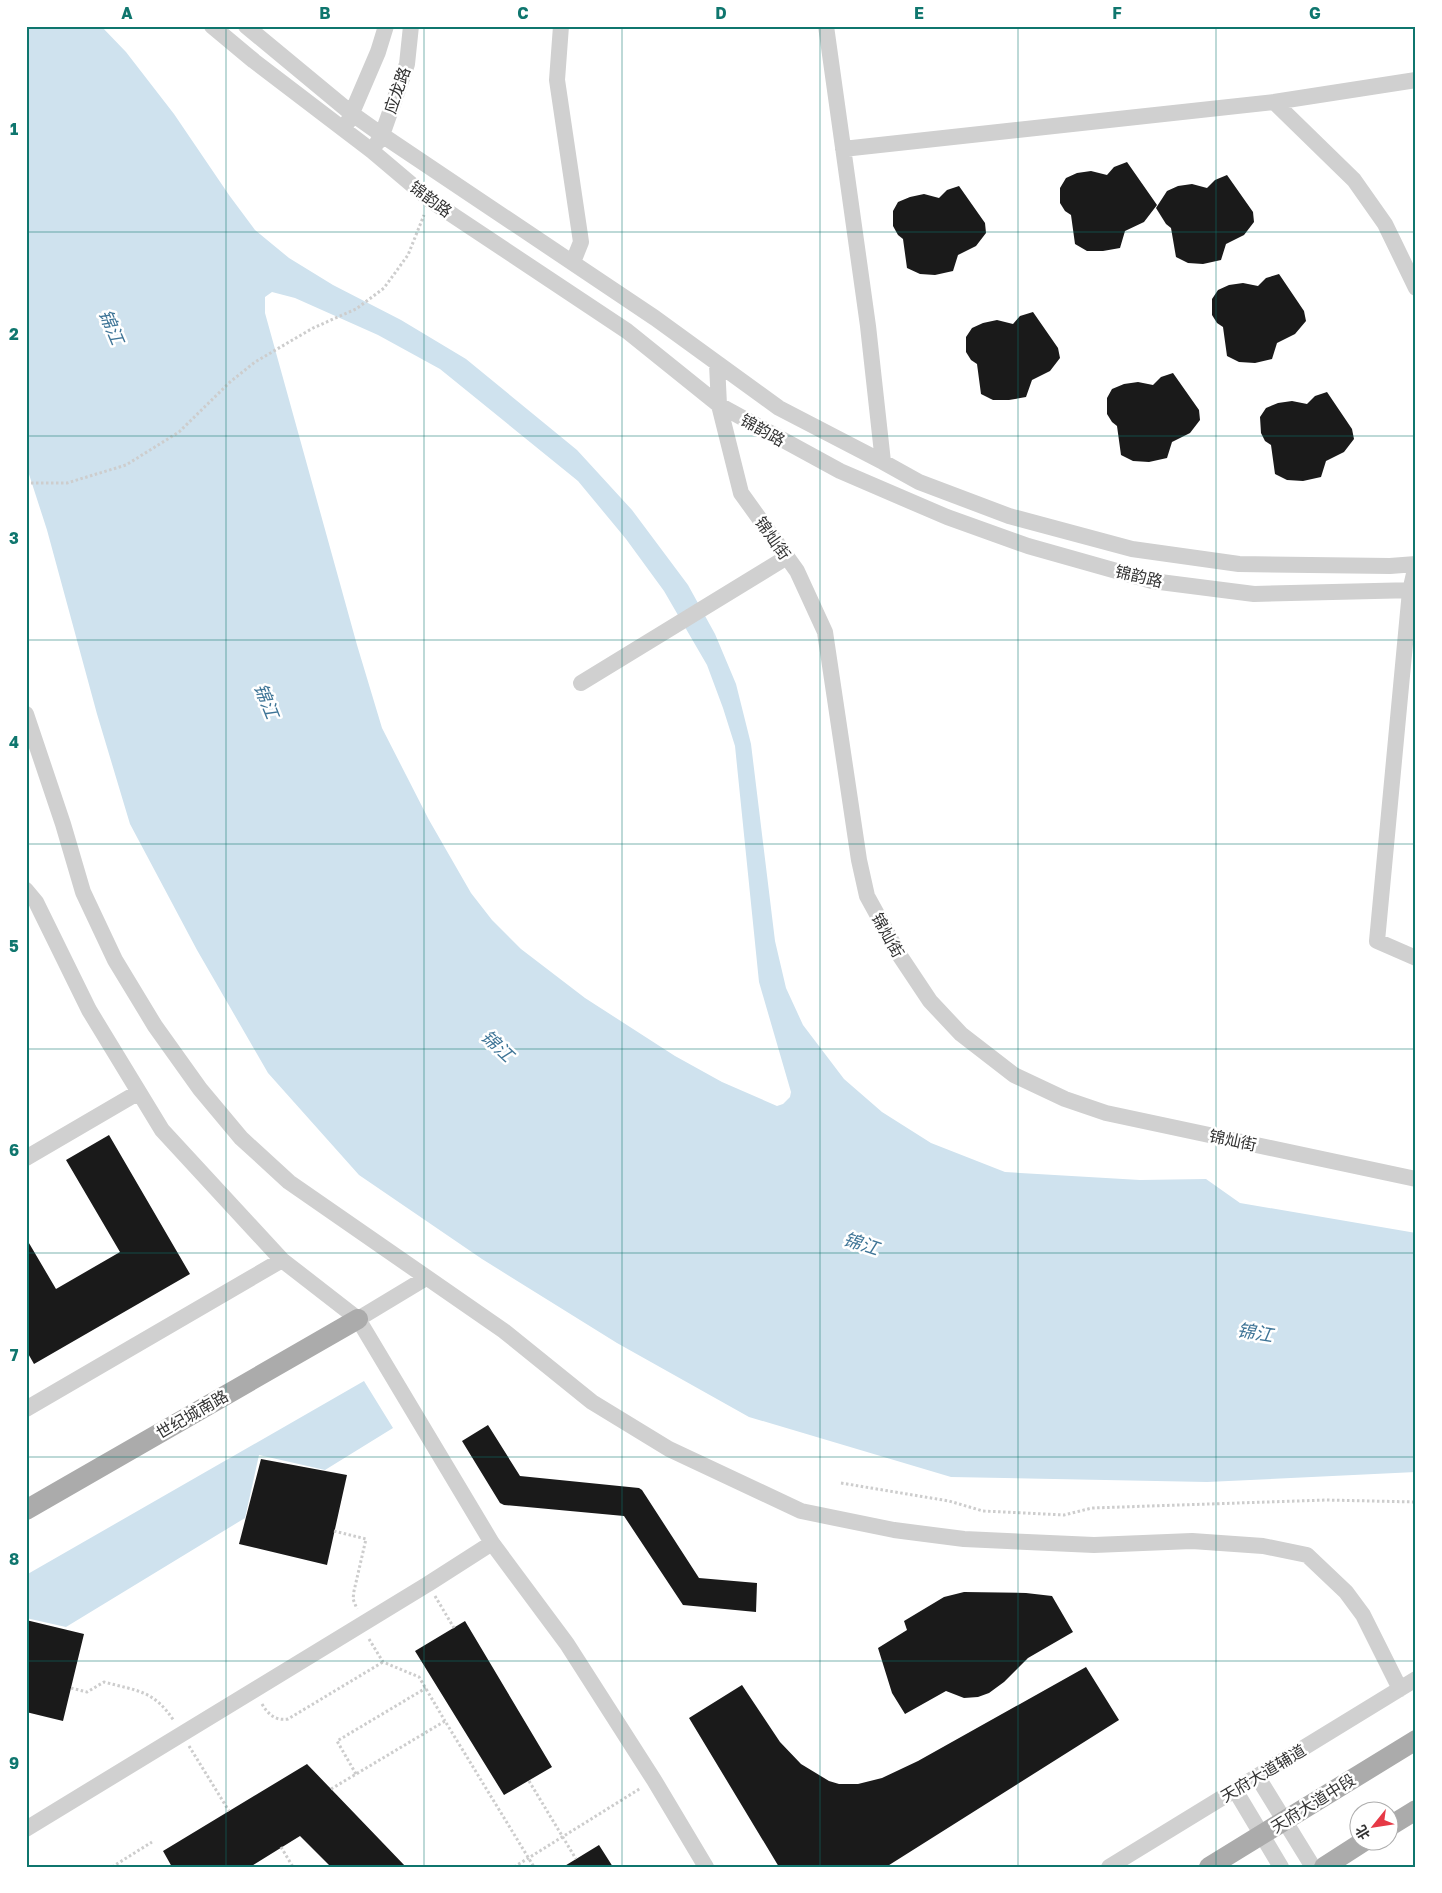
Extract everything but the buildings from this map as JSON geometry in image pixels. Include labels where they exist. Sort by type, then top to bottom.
[{"type":"main road","name":"世纪城南路","points":[[26,1510],[358,1319]]},
{"type":"main road","name":"天府大道中段","points":[[1209,1867],[1416,1740]]},
{"type":"main road","points":[[1400,1820],[1416,1810]]},
{"type":"main road","points":[[1324,1867],[1350,1850]]},
{"type":"street","name":"锦韵路","points":[[212,26],[372,151],[430,200],[627,331],[719,405],[840,471],[947,518],[1028,546],[1152,580],[1254,594],[1413,591]]},
{"type":"street","name":"锦韵路","points":[[246,26],[352,113],[382,135],[573,262],[779,408],[919,482],[1009,516],[1132,549],[1239,564],[1390,566],[1416,564]]},
{"type":"street","name":"应龙路","points":[[344,131],[378,52],[386,26]]},
{"type":"street","name":"应龙路","points":[[372,151],[382,135],[407,64],[411,26]]},
{"type":"street","points":[[561,26],[557,80],[581,242],[573,262]]},
{"type":"street","points":[[826,26],[868,326],[883,462]]},
{"type":"street","points":[[843,149],[1274,102],[1416,80]]},
{"type":"street","points":[[1274,102],[1354,180],[1386,224],[1416,288]]},
{"type":"street","name":"锦灿街","points":[[717,364],[719,405],[741,493],[797,571],[825,632],[859,860],[867,896],[900,956],[930,1001],[961,1034],[1014,1075],[1065,1099],[1106,1113],[1416,1179]]},
{"type":"street","points":[[581,683],[787,557]]},
{"type":"street","points":[[1416,564],[1377,941],[1416,958]]},
{"type":"street","points":[[26,714],[63,824],[83,892],[115,960],[155,1026],[200,1089],[241,1138],[289,1182],[504,1331],[599,1407],[669,1449],[800,1511],[894,1530],[964,1540],[1094,1545],[1192,1541],[1263,1546],[1307,1555],[1346,1592],[1363,1614],[1400,1689]]},
{"type":"street","points":[[26,890],[36,902],[89,1010],[162,1130],[282,1260],[358,1319],[492,1543],[568,1644],[654,1780],[706,1867]]},
{"type":"street","points":[[26,1158],[139,1092]]},
{"type":"street","points":[[26,1409],[282,1260]]},
{"type":"street","points":[[358,1319],[426,1278]]},
{"type":"street","points":[[26,1829],[363,1624],[492,1543]]},
{"type":"street","name":"天府大道辅道","points":[[1109,1867],[1416,1679]]},
{"type":"street","points":[[1257,1776],[1312,1867]]},
{"type":"street","points":[[1235,1790],[1281,1867]]},
{"type":"path","points":[[26,483],[67,483],[126,465],[179,432],[230,382],[255,362],[313,328],[356,310],[384,288],[408,255],[418,226]]},
{"type":"path","points":[[841,1483],[949,1501],[983,1511],[1064,1515],[1092,1508],[1326,1500],[1416,1502]]},
{"type":"path","points":[[334,1531],[366,1539],[353,1599],[363,1624],[383,1662],[419,1677],[534,1867]]},
{"type":"path","points":[[440,1605],[454,1628]]},
{"type":"path","points":[[254,1690],[271,1716],[282,1720],[288,1719],[383,1662]]},
{"type":"path","points":[[71,1688],[87,1692],[104,1682],[146,1694],[159,1701],[182,1734],[228,1811]]},
{"type":"path","points":[[356,1774],[337,1741],[426,1688]]},
{"type":"path","points":[[331,1789],[445,1721]]},
{"type":"path","points":[[514,1867],[654,1780]]},
{"type":"path","points":[[529,1781],[576,1858]]},
{"type":"path","points":[[112,1867],[152,1842]]},
{"type":"path","points":[[281,1847],[293,1867]]},
{"type":"water","name":"锦江","points":[[26,26],[101,26],[126,52],[174,114],[255,230],[289,258],[333,285],[401,320],[466,359],[577,450],[632,510],[688,585],[715,634],[736,684],[751,744],[775,941],[786,988],[803,1025],[844,1079],[882,1112],[931,1143],[1005,1172],[1140,1180],[1206,1179],[1240,1203],[1416,1233],[1416,1472],[1207,1482],[951,1477],[749,1417],[617,1343],[482,1259],[359,1175],[268,1073],[197,950],[130,824],[97,714],[47,530],[26,465]],"holes":[[[272,292],[295,298],[378,335],[440,369],[578,481],[626,539],[664,591],[707,665],[735,746],[759,982],[791,1092],[790,1097],[783,1104],[777,1106],[722,1082],[675,1056],[585,998],[521,949],[492,920],[471,893],[429,820],[382,728],[357,645],[265,313],[265,297]]]},
{"type":"water","points":[[364,1381],[393,1428],[325,1470],[259,1455],[245,1518],[66,1627],[26,1618],[26,1575]]}]
